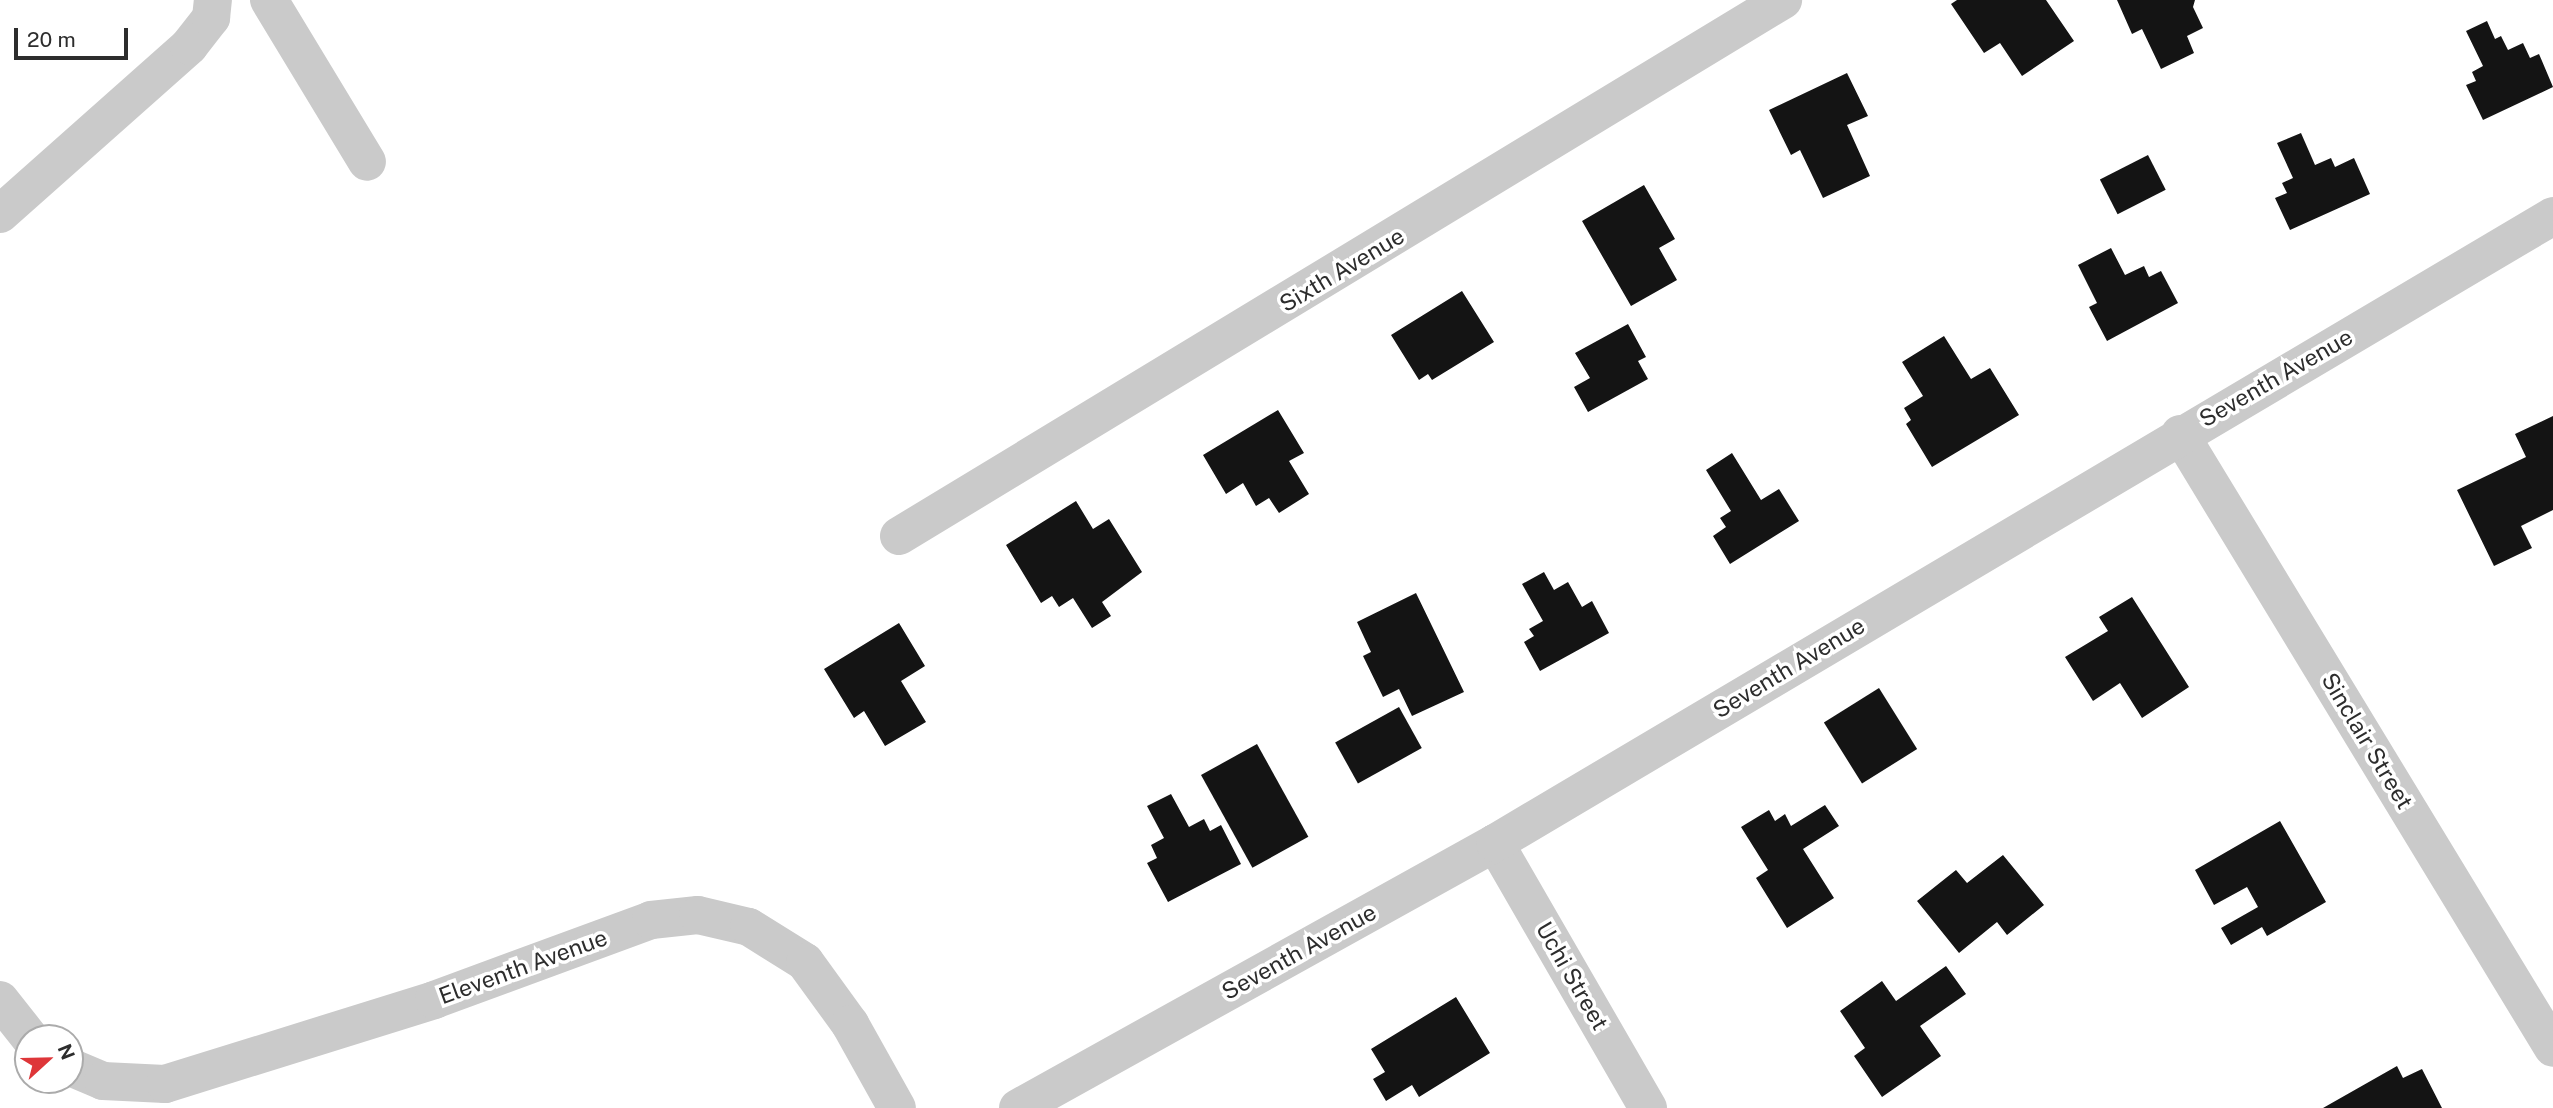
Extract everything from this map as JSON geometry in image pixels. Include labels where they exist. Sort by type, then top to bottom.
[{"type":"street","points":[[268,0],[367,162]]},
{"type":"street","name":"Sixth Avenue","points":[[899,536],[1783,0]]},
{"type":"street","points":[[0,214],[189,46],[212,9]]},
{"type":"street","name":"Seventh Avenue","points":[[1018,1108],[1495,843],[2180,434],[2553,216]]},
{"type":"street","name":"Sinclair Street","points":[[2180,434],[2553,1048]]},
{"type":"street","name":"Uchi Street","points":[[1495,843],[1648,1108]]},
{"type":"street","name":"Eleventh Avenue","points":[[84,1073],[103,1081],[165,1084],[434,1000],[651,920],[698,915],[749,927],[806,962],[850,1024],[897,1108]]},
{"type":"street","points":[[0,1000],[19,1024]]},
{"type":"building","points":[[1957,0],[2046,0],[2074,41],[2022,76],[2000,43],[1984,53],[1951,4]]},
{"type":"building","points":[[2117,0],[2195,0],[2193,7],[2203,28],[2187,36],[2194,53],[2161,69],[2142,29],[2132,34]]},
{"type":"building","points":[[2487,21],[2495,39],[2501,36],[2508,50],[2523,43],[2530,58],[2539,54],[2553,87],[2483,120],[2466,85],[2476,81],[2472,72],[2483,66],[2466,31]]},
{"type":"building","points":[[1847,73],[1868,116],[1847,125],[1870,176],[1823,198],[1800,150],[1791,155],[1769,110]]},
{"type":"building","points":[[2301,133],[2315,165],[2331,158],[2335,167],[2354,158],[2370,194],[2290,230],[2275,198],[2287,193],[2282,183],[2293,178],[2277,143]]},
{"type":"building","points":[[2148,155],[2166,190],[2118,214],[2100,180]]},
{"type":"building","points":[[1644,185],[1675,239],[1659,248],[1677,280],[1631,306],[1582,221]]},
{"type":"building","points":[[2111,248],[2125,275],[2144,266],[2149,277],[2161,271],[2178,303],[2107,341],[2089,307],[2097,303],[2078,265]]},
{"type":"building","points":[[1462,291],[1494,342],[1432,380],[1428,374],[1419,380],[1391,335]]},
{"type":"building","points":[[1628,324],[1646,357],[1638,361],[1648,379],[1588,412],[1574,387],[1590,378],[1575,353]]},
{"type":"building","points":[[1944,336],[1971,379],[1990,368],[2019,415],[1932,467],[1906,424],[1911,420],[1904,408],[1923,396],[1902,362]]},
{"type":"building","points":[[1278,410],[1304,453],[1289,461],[1309,494],[1279,513],[1269,498],[1256,506],[1243,483],[1226,494],[1203,455]]},
{"type":"building","points":[[2553,416],[2553,510],[2521,526],[2532,548],[2494,566],[2457,490],[2526,457],[2515,434]]},
{"type":"building","points":[[1732,453],[1761,500],[1779,489],[1799,521],[1730,564],[1713,536],[1726,527],[1720,518],[1731,511],[1706,470]]},
{"type":"building","points":[[1076,501],[1093,529],[1109,519],[1142,572],[1102,602],[1111,616],[1092,628],[1073,598],[1059,607],[1052,596],[1041,603],[1006,545]]},
{"type":"building","points":[[1544,572],[1554,590],[1568,582],[1582,607],[1592,601],[1609,633],[1540,671],[1524,642],[1534,636],[1529,629],[1543,621],[1522,584]]},
{"type":"building","points":[[1416,593],[1464,692],[1412,716],[1399,689],[1383,697],[1363,656],[1371,652],[1357,622]]},
{"type":"building","points":[[2132,597],[2189,687],[2142,718],[2120,683],[2093,701],[2065,657],[2108,631],[2099,617]]},
{"type":"building","points":[[899,623],[925,666],[901,681],[926,722],[885,746],[864,711],[854,718],[824,669]]},
{"type":"building","points":[[1879,688],[1917,749],[1862,784],[1824,722]]},
{"type":"building","points":[[1399,707],[1422,748],[1358,783],[1335,742]]},
{"type":"building","points":[[1257,744],[1308,837],[1252,868],[1201,775]]},
{"type":"building","points":[[1171,794],[1189,827],[1204,819],[1210,831],[1221,825],[1241,864],[1168,902],[1147,863],[1157,858],[1151,845],[1164,838],[1147,806]]},
{"type":"building","points":[[1825,805],[1839,826],[1803,849],[1834,898],[1787,928],[1756,878],[1768,870],[1741,827],[1769,810],[1775,821],[1785,814],[1791,826]]},
{"type":"building","points":[[2280,821],[2326,902],[2267,936],[2262,927],[2231,945],[2221,928],[2258,907],[2247,887],[2214,905],[2195,870]]},
{"type":"building","points":[[2003,855],[2044,905],[2007,935],[1997,922],[1959,953],[1917,901],[1956,870],[1967,883]]},
{"type":"building","points":[[1946,966],[1966,994],[1920,1026],[1941,1056],[1882,1097],[1854,1056],[1865,1048],[1840,1011],[1882,981],[1896,1001]]},
{"type":"building","points":[[1456,997],[1490,1053],[1419,1097],[1412,1085],[1386,1101],[1373,1079],[1385,1072],[1371,1049]]},
{"type":"building","points":[[2397,1066],[2403,1078],[2422,1069],[2442,1108],[2323,1108]]}]
